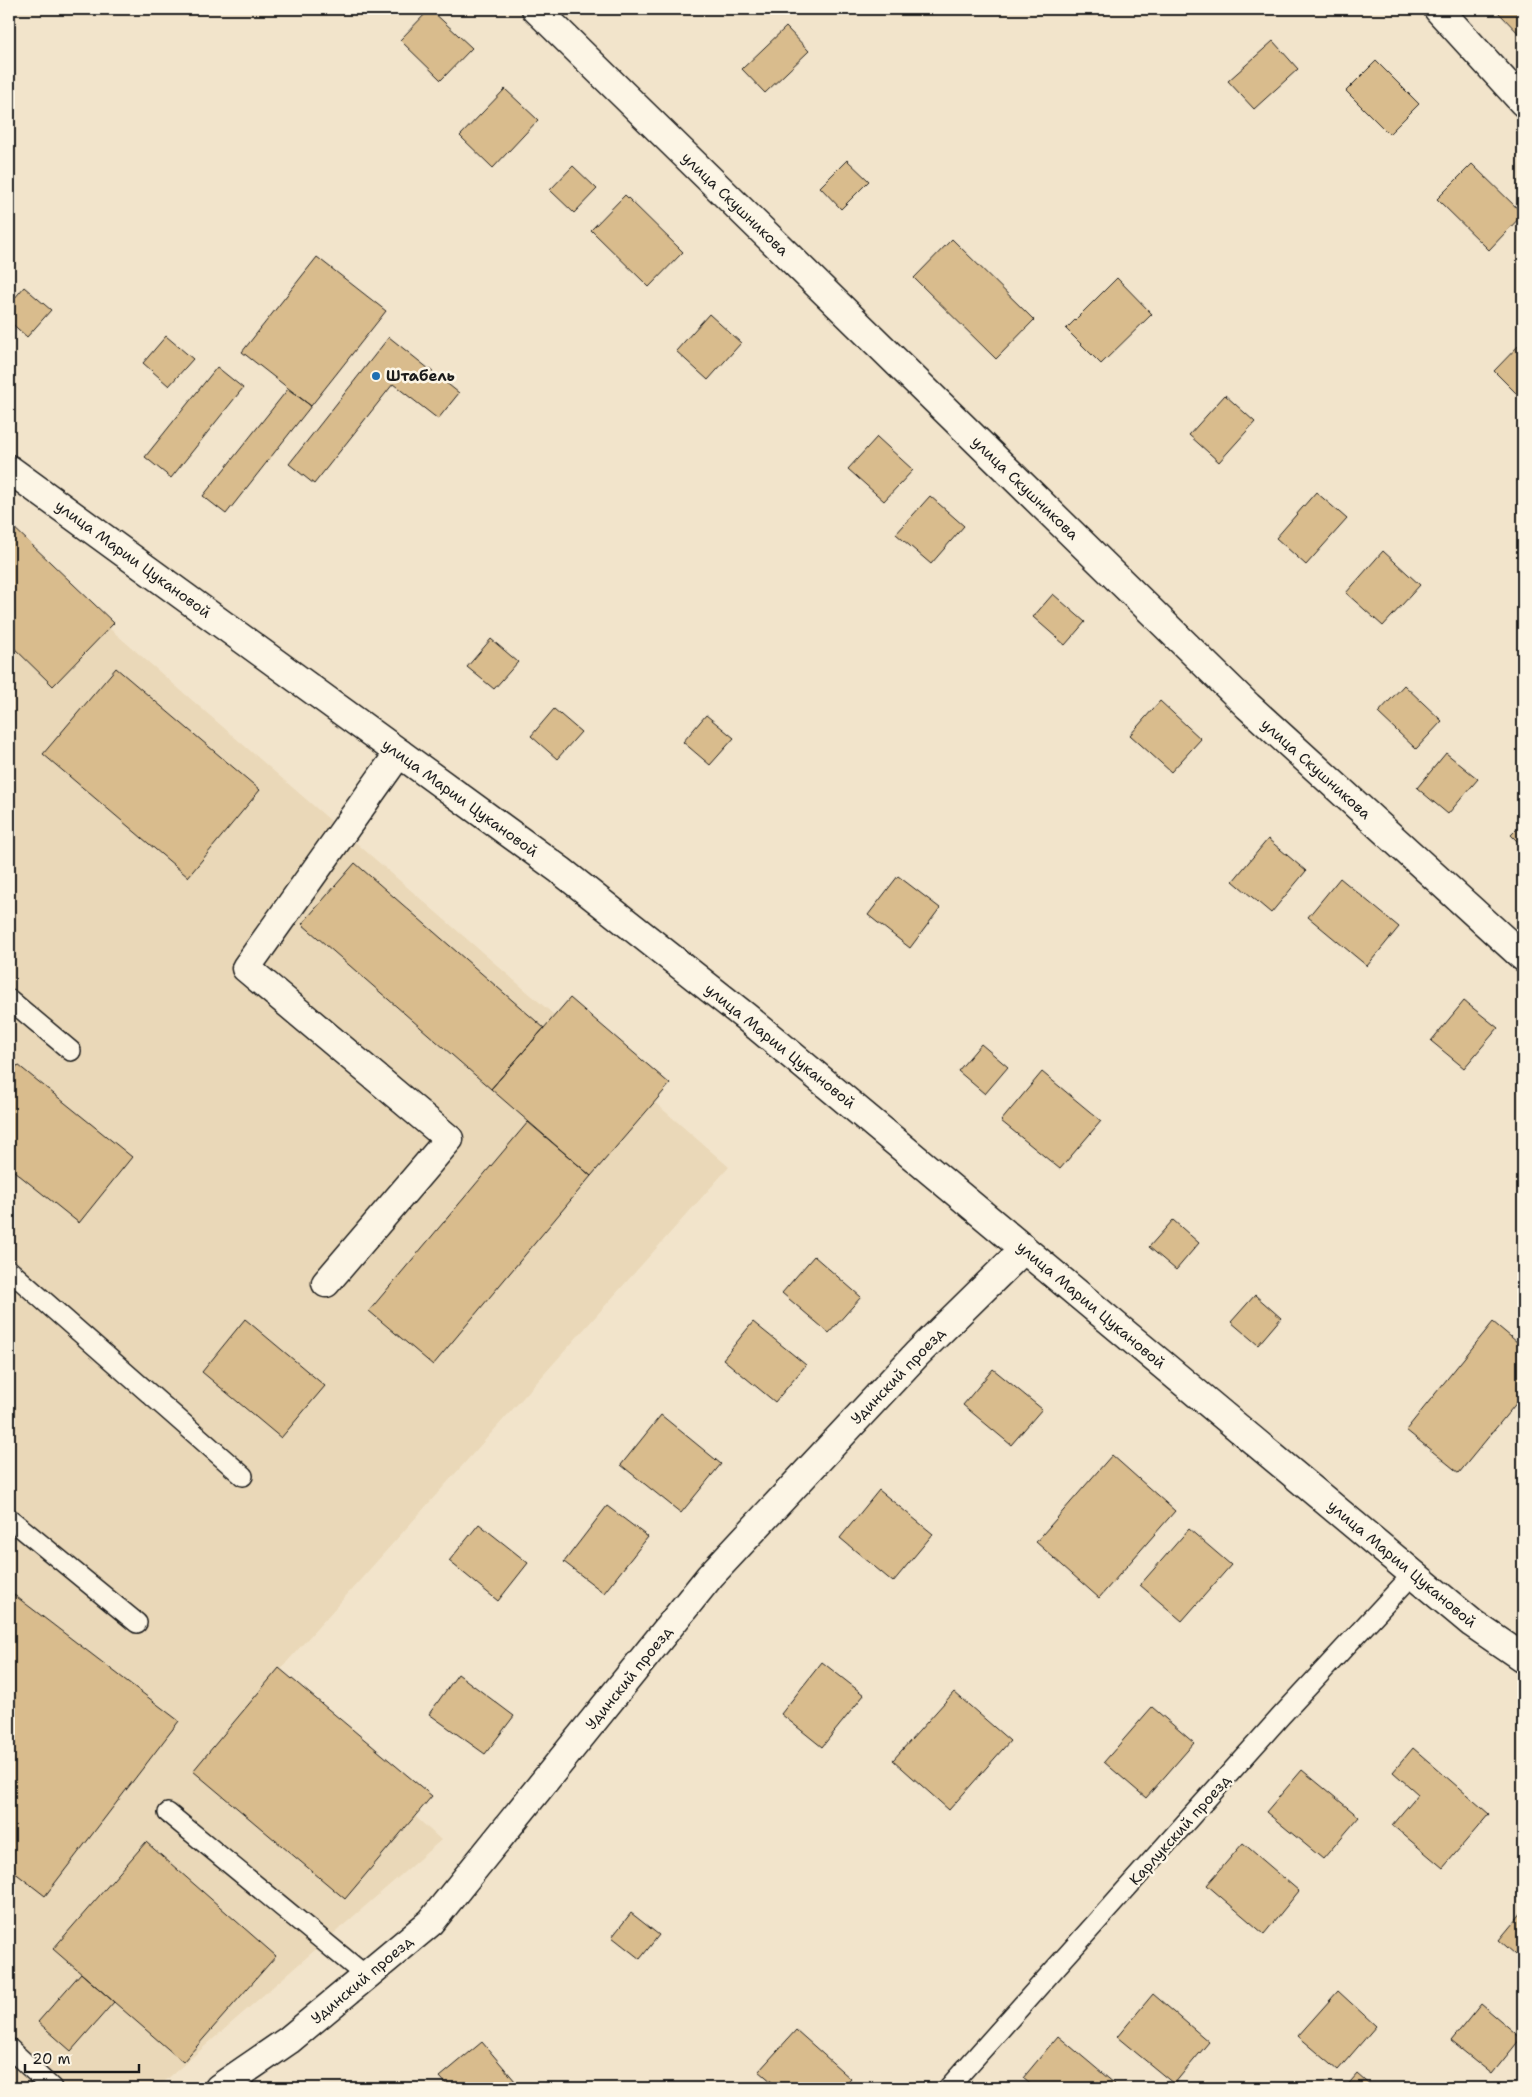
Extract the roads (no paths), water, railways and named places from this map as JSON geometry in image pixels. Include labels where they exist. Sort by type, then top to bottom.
[{"type":"street","name":"улица Скушникова","points":[[536,9],[1248,706],[1523,957]]},
{"type":"street","points":[[1438,9],[1523,102]]},
{"type":"street","name":"улица Марии Цукановой","points":[[9,470],[560,870],[746,1018],[1472,1624],[1523,1658]]},
{"type":"street","points":[[326,1283],[449,1139],[246,968],[399,753]]},
{"type":"street","name":"Удинский проезд","points":[[219,2088],[289,2040],[432,1922],[710,1576],[916,1354],[1024,1249]]},
{"type":"lane","points":[[9,999],[72,1051]]},
{"type":"lane","points":[[9,1270],[243,1476]]},
{"type":"lane","points":[[9,1518],[137,1623]]},
{"type":"lane","name":"Карлукский проезд","points":[[948,2088],[1281,1716],[1413,1574]]},
{"type":"lane","points":[[168,1813],[366,1976]]},
{"type":"lane","points":[[9,2048],[52,2088]]},
{"type":"place","name":"Штабель","points":[[376,376]]}]
